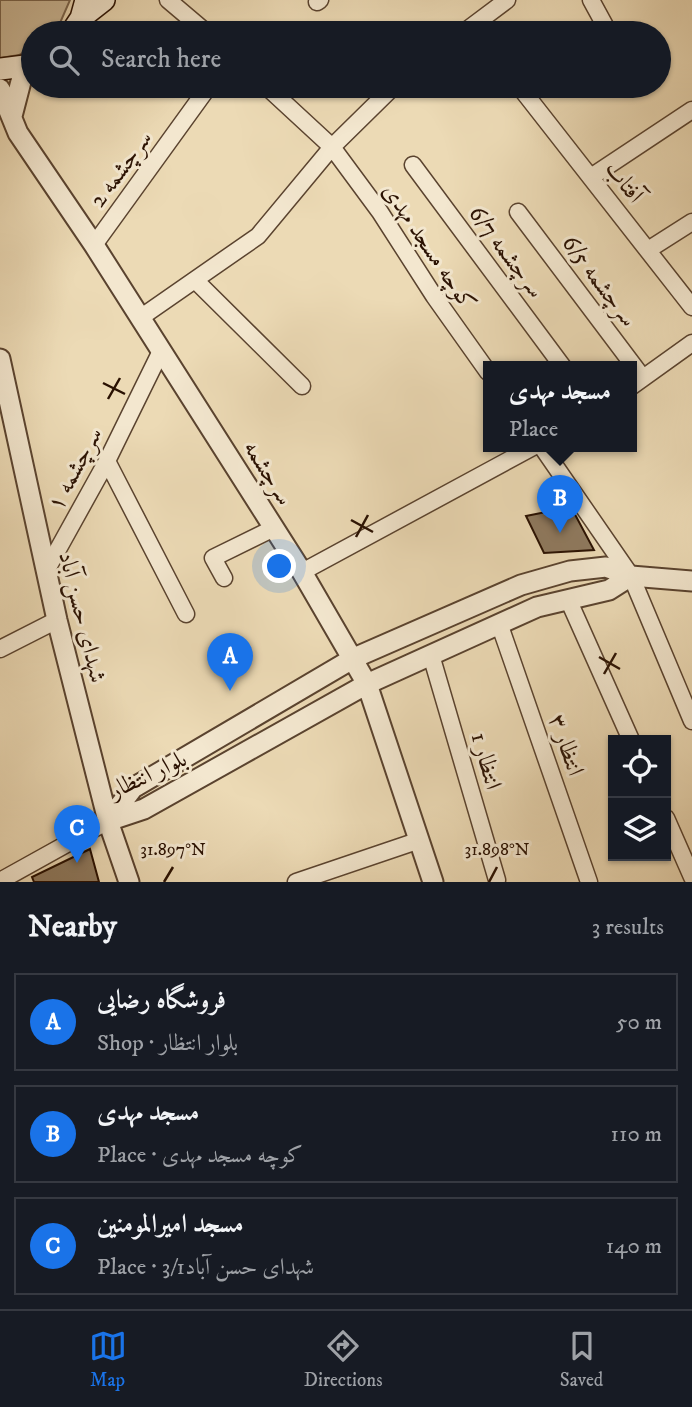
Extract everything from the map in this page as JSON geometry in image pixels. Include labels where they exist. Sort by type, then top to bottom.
[{"type":"main road","points":[[79,17],[104,0]]},
{"type":"main road","points":[[0,69],[21,65]]},
{"type":"street","points":[[168,0],[193,21]]},
{"type":"street","points":[[483,21],[507,0]]},
{"type":"street","points":[[591,0],[603,21]]},
{"type":"street","points":[[10,122],[21,88]]},
{"type":"street","name":"سرچشمه","points":[[0,89],[10,122],[162,351],[354,659],[367,684],[433,882]]},
{"type":"street","name":"سرچشمه 2","points":[[94,245],[200,98]]},
{"type":"street","name":"کوچه مسجد مهدی","points":[[279,98],[332,148],[380,212],[434,296],[483,365]]},
{"type":"street","points":[[140,318],[258,236],[332,148],[382,98]]},
{"type":"street","name":"آفتاب","points":[[528,98],[692,307]]},
{"type":"street","points":[[591,177],[692,110]]},
{"type":"street","name":"سرچشمه 6/7","points":[[413,165],[559,361]]},
{"type":"street","name":"سرچشمه 6/5","points":[[518,212],[622,361]]},
{"type":"street","points":[[648,250],[692,222]]},
{"type":"street","points":[[195,280],[302,386]]},
{"type":"street","points":[[637,382],[692,343]]},
{"type":"street","name":"سرچشمه ۱","points":[[46,571],[107,461],[162,351]]},
{"type":"street","name":"شهدای حسن آباد","points":[[0,359],[57,620],[108,821],[129,882]]},
{"type":"street","points":[[302,572],[525,452]]},
{"type":"street","points":[[545,452],[631,576],[692,721]]},
{"type":"street","points":[[107,461],[186,614]]},
{"type":"street","points":[[224,578],[213,558],[274,528]]},
{"type":"street","name":"بلوار انتظار","points":[[108,821],[133,788],[354,659],[521,584],[570,571],[606,567],[631,576],[692,580]]},
{"type":"street","name":"بلوار انتظار","points":[[108,821],[144,809],[367,684],[537,607],[609,590],[631,576]]},
{"type":"street","points":[[568,599],[629,735]]},
{"type":"street","points":[[0,649],[57,620]]},
{"type":"street","name":"انتظار ۳","points":[[499,623],[589,882]]},
{"type":"street","name":"انتظار 1","points":[[431,655],[498,880]]},
{"type":"street","points":[[0,881],[108,821]]},
{"type":"street","points":[[671,829],[692,877]]},
{"type":"street","points":[[296,882],[420,840]]},
{"type":"shaded area","points":[[0,0],[70,0],[61,21],[21,21],[21,54],[0,58]]},
{"type":"building","points":[[571,507],[594,550],[544,553],[526,516]]},
{"type":"building","points":[[90,849],[99,882],[34,882],[32,877]]},
{"type":"place","name":"مسجد مهدی","points":[[560,533]]},
{"type":"place","name":"فروشگاه رضایی","points":[[230,691]]},
{"type":"place","name":"مسجد امیرالمومنین","points":[[77,863]]}]
